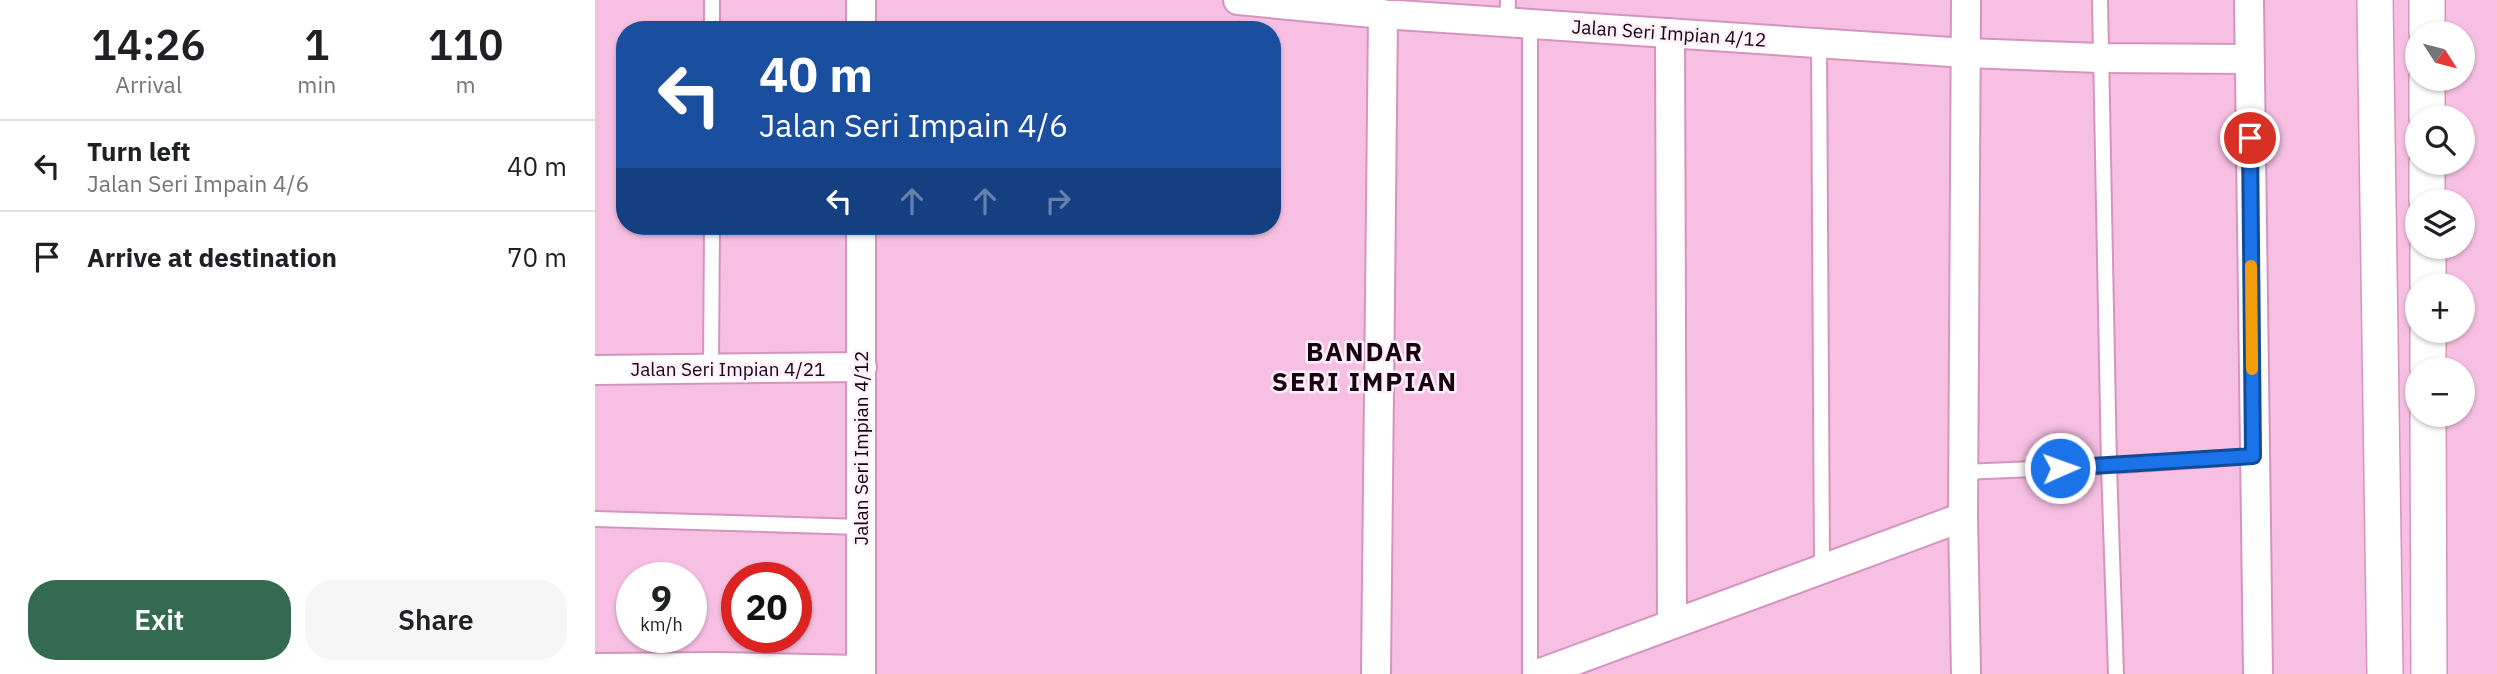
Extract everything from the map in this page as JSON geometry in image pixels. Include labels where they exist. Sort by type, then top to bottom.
[{"type":"street","points":[[861,0],[861,21]]},
{"type":"street","name":"Jalan Seri Impian 4/12","points":[[1238,0],[1383,14],[1515,15],[1670,33],[1966,53],[2100,58],[2249,59]]},
{"type":"street","points":[[1966,0],[1963,472],[1966,674]]},
{"type":"street","points":[[2249,0],[2258,674]]},
{"type":"street","points":[[2375,0],[2385,674]]},
{"type":"street","points":[[2427,0],[2427,21]]},
{"type":"street","points":[[1376,674],[1383,14]]},
{"type":"street","points":[[1670,33],[1672,624]]},
{"type":"street","name":"Jalan Seri Impian 4/12","points":[[861,235],[861,672]]},
{"type":"street","name":"Jalan Seri Impian 4/21","points":[[595,370],[862,368]]},
{"type":"street","points":[[2428,427],[2429,674]]},
{"type":"street","points":[[1538,674],[1963,517]]},
{"type":"street","points":[[595,668],[861,672]]},
{"type":"lane","points":[[712,0],[712,21]]},
{"type":"lane","points":[[2100,0],[2116,674]]},
{"type":"lane","points":[[1515,15],[1530,674]]},
{"type":"lane","points":[[1819,43],[1822,568]]},
{"type":"lane","points":[[711,369],[712,235]]},
{"type":"lane","points":[[1963,472],[2253,456]]},
{"type":"lane","points":[[595,519],[861,527]]},
{"type":"slow traffic","points":[[2251,266],[2252,369]]},
{"type":"district","name":"BANDAR SERI IMPIAN","points":[[1365,366]]},
{"type":"route","points":[[2060,468],[2253,456],[2250,138]]}]
